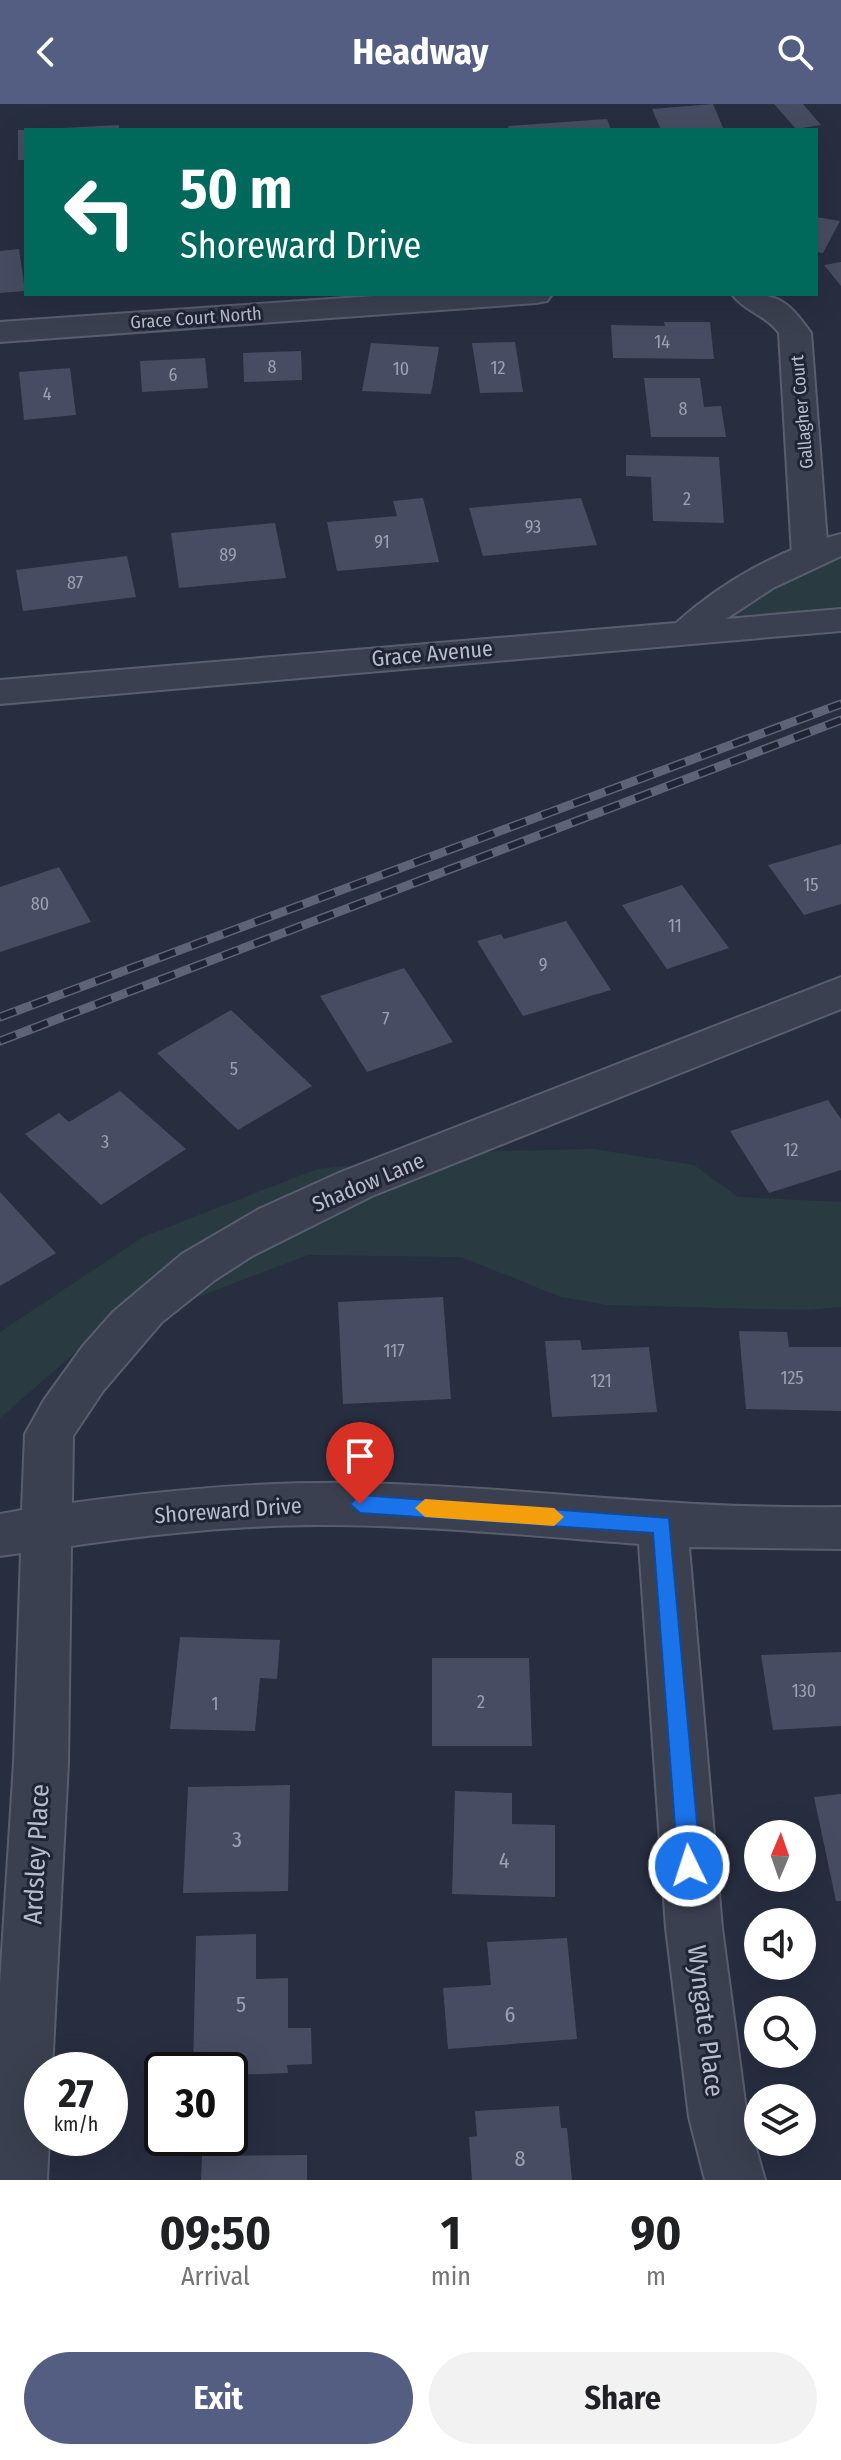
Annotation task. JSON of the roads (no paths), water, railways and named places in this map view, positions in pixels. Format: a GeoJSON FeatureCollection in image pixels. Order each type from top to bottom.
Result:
{"type":"FeatureCollection","features":[{"type":"Feature","properties":{"kind":"street","name":"Grace Court North"},"geometry":{"type":"LineString","coordinates":[[0,332],[508,296]]}},
{"type":"Feature","properties":{"kind":"street","name":"Gallagher Court"},"geometry":{"type":"LineString","coordinates":[[752,296],[780,312],[795,333],[826,550]]}},
{"type":"Feature","properties":{"kind":"street"},"geometry":{"type":"LineString","coordinates":[[689,630],[729,599],[826,550]]}},
{"type":"Feature","properties":{"kind":"street","name":"Grace Avenue"},"geometry":{"type":"LineString","coordinates":[[0,692],[689,630],[841,620]]}},
{"type":"Feature","properties":{"kind":"street","name":"Shadow Lane"},"geometry":{"type":"LineString","coordinates":[[22,1531],[49,1434],[76,1388],[110,1344],[164,1294],[243,1239],[370,1179],[841,992]]}},
{"type":"Feature","properties":{"kind":"street","name":"Shoreward Drive"},"geometry":{"type":"LineString","coordinates":[[22,1531],[164,1513],[360,1504],[767,1530],[841,1528]]}},
{"type":"Feature","properties":{"kind":"street","name":"Wyngate Place"},"geometry":{"type":"LineString","coordinates":[[662,1524],[694,1928],[718,2117],[735,2180]]}},
{"type":"Feature","properties":{"kind":"street","name":"Ardsley Place"},"geometry":{"type":"LineString","coordinates":[[17,2180],[41,1763],[22,1531]]}},
{"type":"Feature","properties":{"kind":"railway"},"geometry":{"type":"LineString","coordinates":[[0,1017],[841,704]]}},
{"type":"Feature","properties":{"kind":"railway"},"geometry":{"type":"LineString","coordinates":[[0,1041],[841,720]]}}]}
